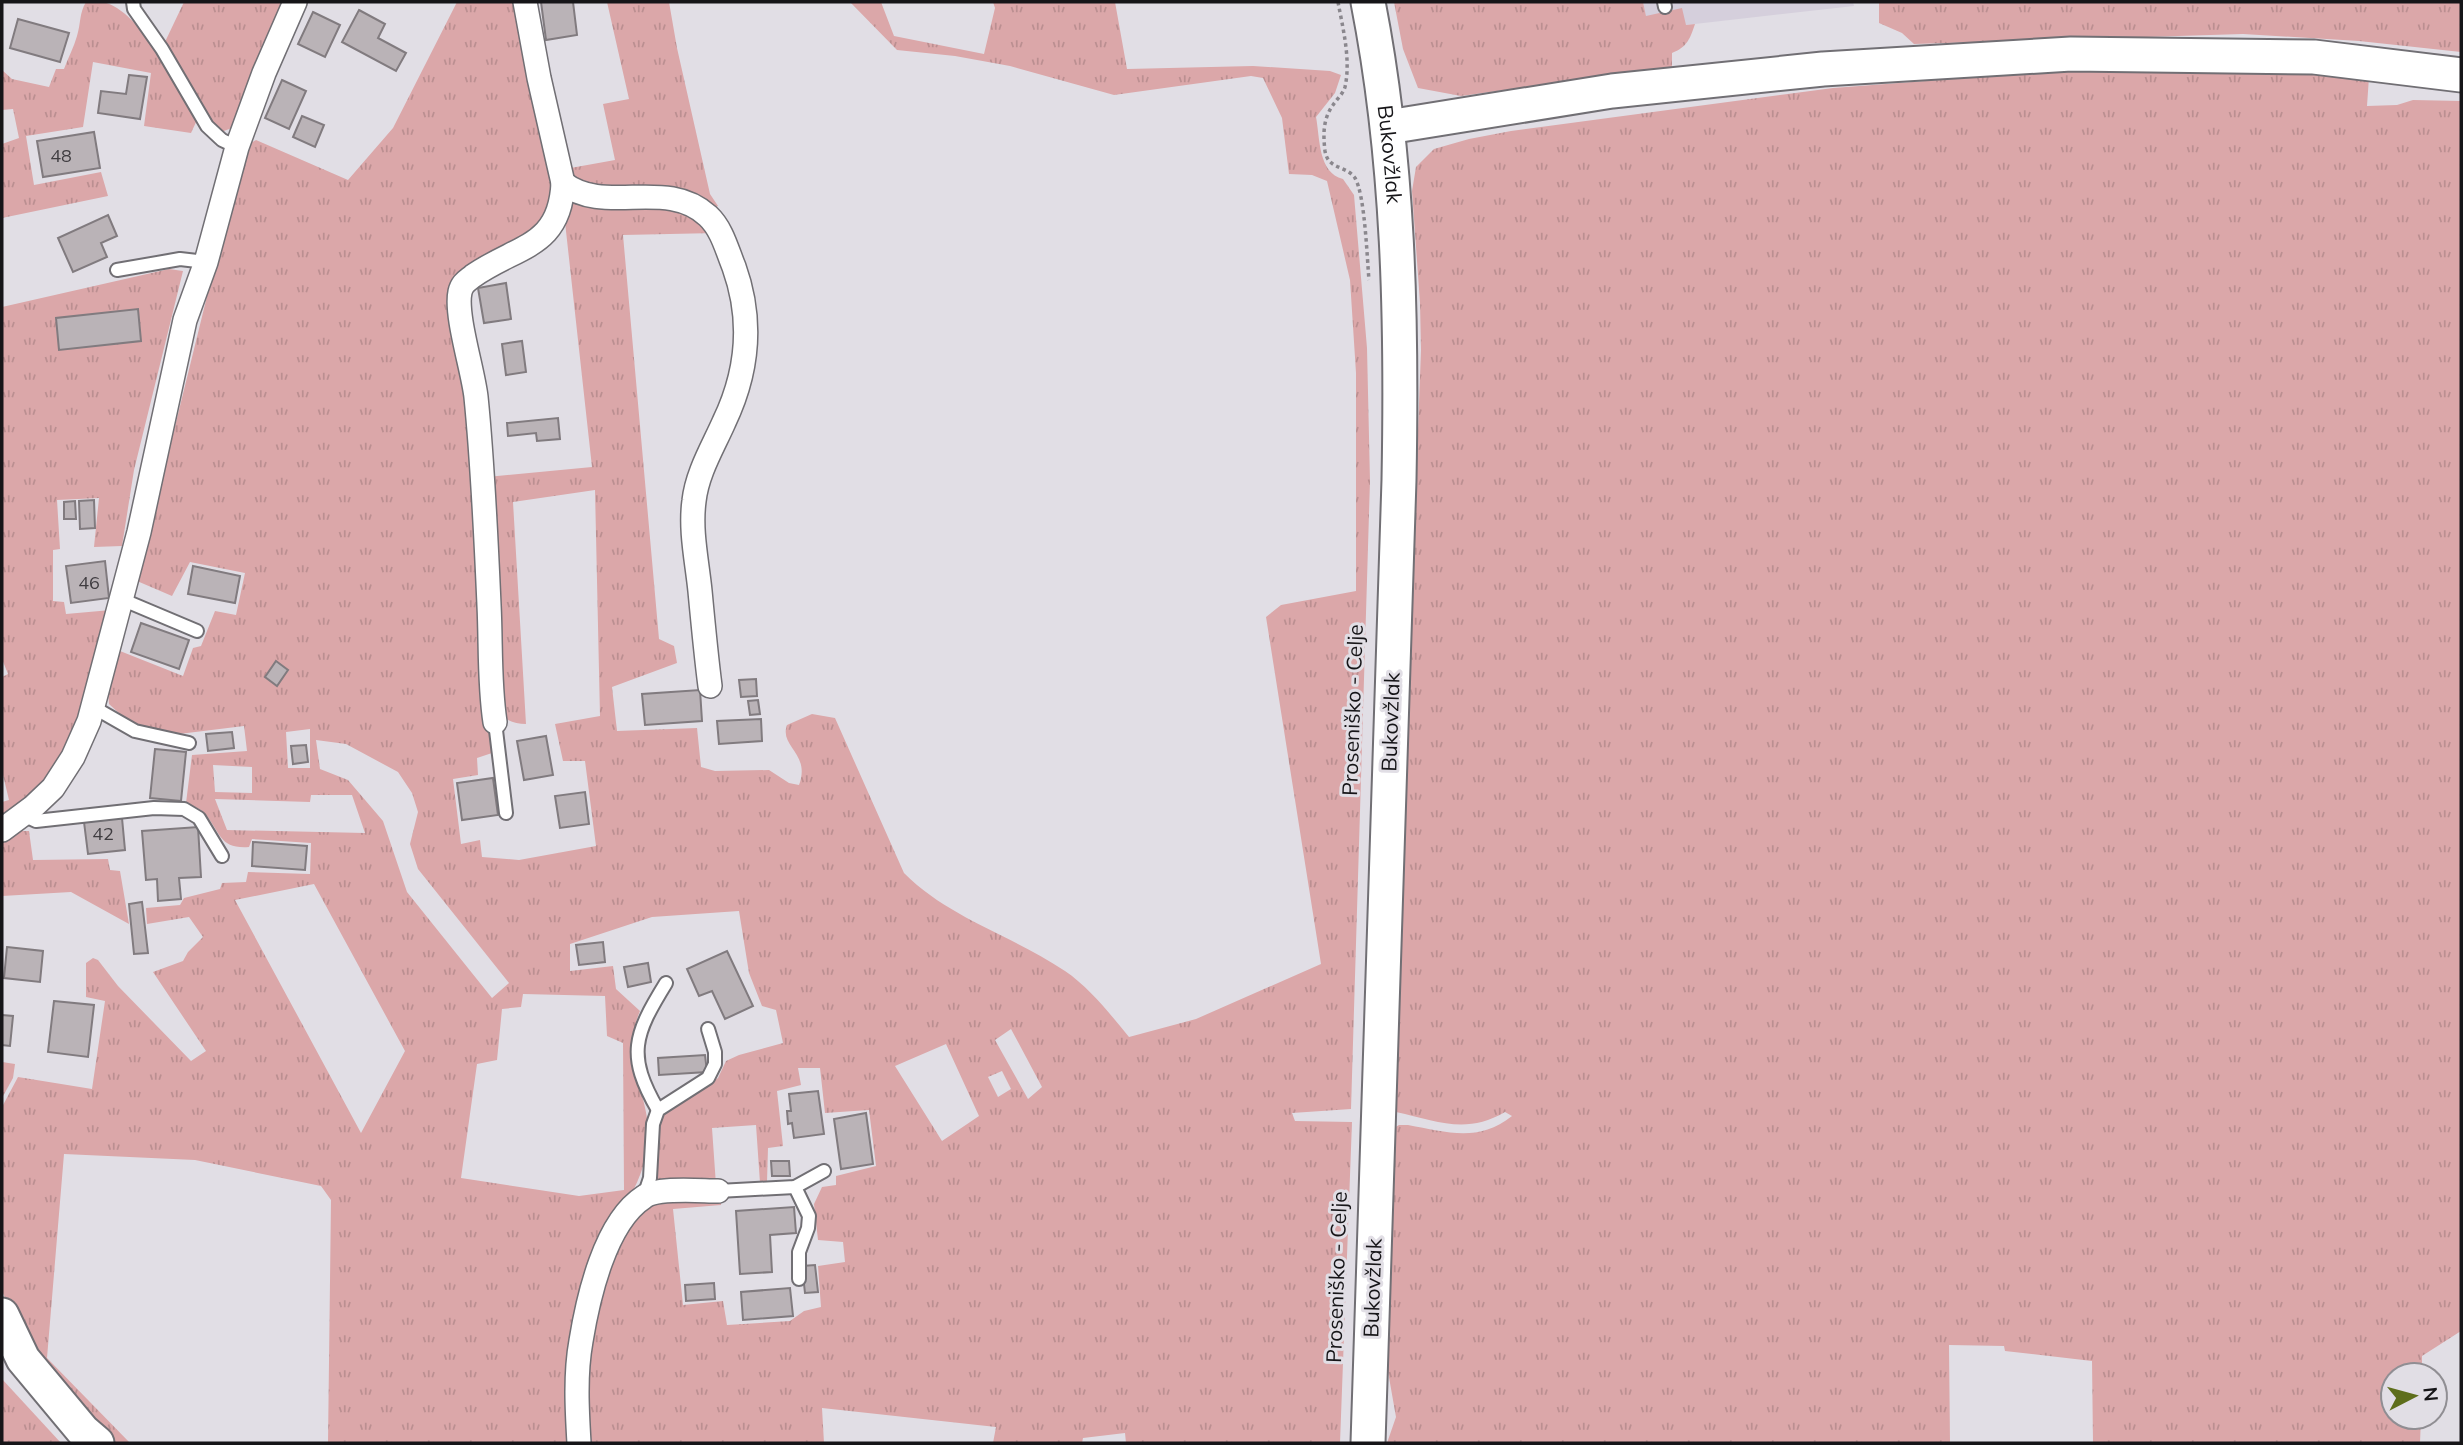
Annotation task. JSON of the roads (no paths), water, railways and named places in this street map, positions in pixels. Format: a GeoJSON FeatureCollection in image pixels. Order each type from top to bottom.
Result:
{"type":"FeatureCollection","features":[{"type":"Feature","properties":{"kind":"main road","name":"Bukovžlak"},"geometry":{"type":"LineString","coordinates":[[1368,2],[1388,127],[1400,284],[1400,453],[1368,1443]]}},
{"type":"Feature","properties":{"kind":"main road"},"geometry":{"type":"LineString","coordinates":[[1388,127],[1612,92],[1823,68],[2071,54],[2314,57],[2461,75]]}},
{"type":"Feature","properties":{"kind":"main road"},"geometry":{"type":"LineString","coordinates":[[2,1315],[23,1359],[83,1431],[97,1443]]}},
{"type":"Feature","properties":{"kind":"street"},"geometry":{"type":"LineString","coordinates":[[2,830],[53,788],[73,758],[89,721],[139,532],[186,320],[237,147],[264,73],[295,2]]}},
{"type":"Feature","properties":{"kind":"street"},"geometry":{"type":"LineString","coordinates":[[495,722],[480,449],[475,393],[460,309],[460,294],[463,284],[473,276],[537,241],[548,231],[558,215],[562,183],[525,2]]}},
{"type":"Feature","properties":{"kind":"street"},"geometry":{"type":"LineString","coordinates":[[562,183],[588,197],[669,197],[699,208],[709,216],[719,231],[736,273],[744,309],[744,366],[736,395],[703,467],[694,500],[694,542],[710,686]]}},
{"type":"Feature","properties":{"kind":"street"},"geometry":{"type":"LineString","coordinates":[[579,1443],[578,1379],[581,1342],[597,1270],[617,1227],[644,1196],[654,1193],[718,1191]]}},
{"type":"Feature","properties":{"kind":"lane"},"geometry":{"type":"LineString","coordinates":[[133,2],[134,9],[162,49],[206,126],[222,140],[237,147]]}},
{"type":"Feature","properties":{"kind":"lane"},"geometry":{"type":"LineString","coordinates":[[117,270],[180,259],[205,262]]}},
{"type":"Feature","properties":{"kind":"lane"},"geometry":{"type":"LineString","coordinates":[[121,599],[197,631]]}},
{"type":"Feature","properties":{"kind":"lane"},"geometry":{"type":"LineString","coordinates":[[93,706],[135,731],[189,743]]}},
{"type":"Feature","properties":{"kind":"lane"},"geometry":{"type":"LineString","coordinates":[[495,722],[506,813]]}},
{"type":"Feature","properties":{"kind":"lane"},"geometry":{"type":"LineString","coordinates":[[23,815],[36,821],[154,808],[184,809],[199,818],[222,856]]}},
{"type":"Feature","properties":{"kind":"lane"},"geometry":{"type":"LineString","coordinates":[[658,1110],[640,1072],[638,1038],[644,1019],[666,983]]}},
{"type":"Feature","properties":{"kind":"lane"},"geometry":{"type":"LineString","coordinates":[[644,1196],[650,1178],[653,1124],[658,1110],[708,1078],[715,1064],[715,1052],[708,1029]]}},
{"type":"Feature","properties":{"kind":"lane"},"geometry":{"type":"LineString","coordinates":[[718,1191],[795,1187],[824,1171]]}},
{"type":"Feature","properties":{"kind":"lane"},"geometry":{"type":"LineString","coordinates":[[795,1187],[809,1216],[808,1228],[799,1252],[799,1279]]}}]}
